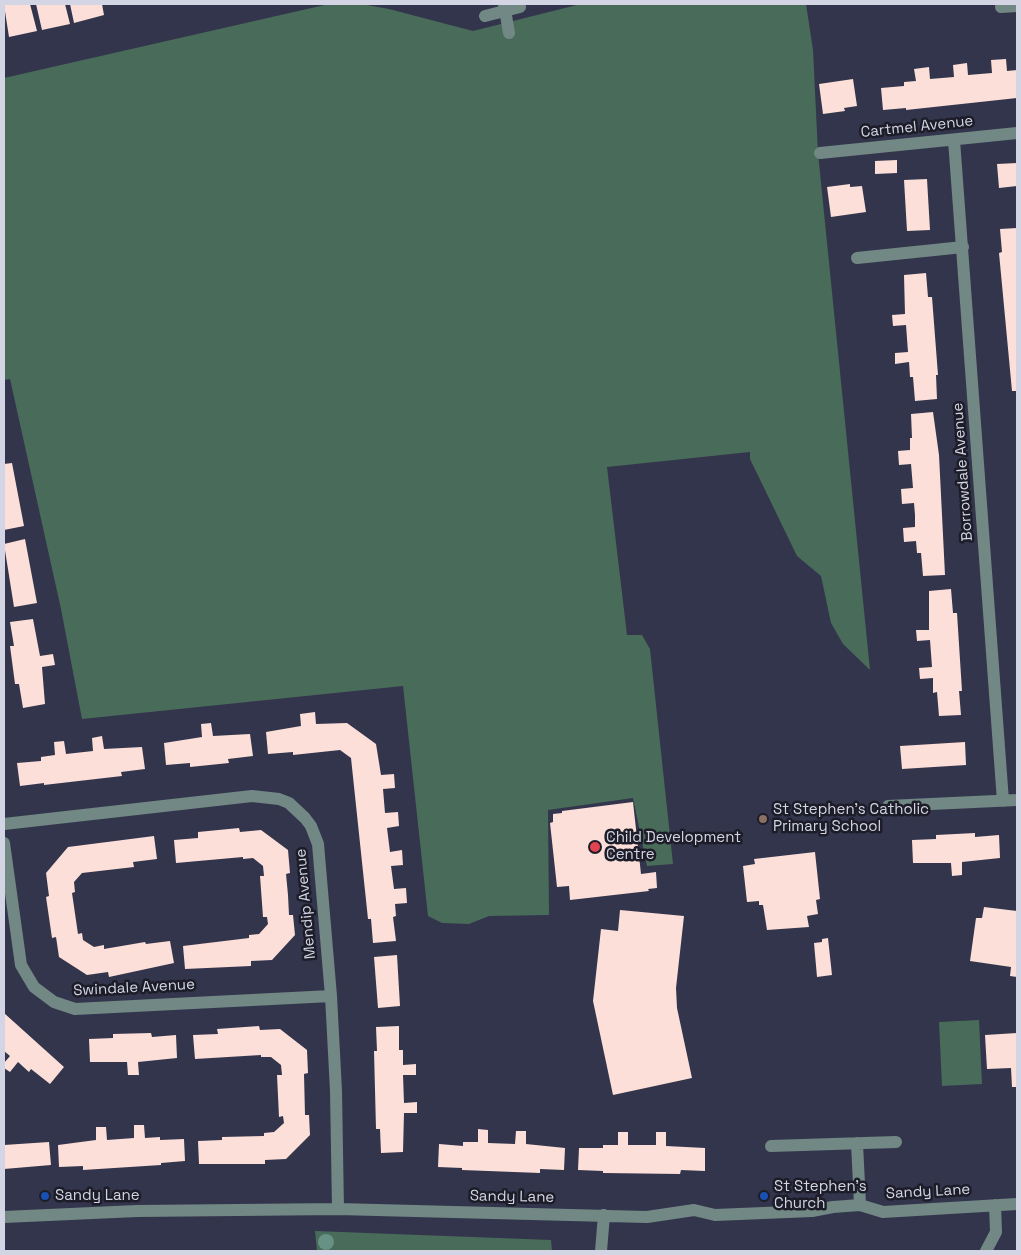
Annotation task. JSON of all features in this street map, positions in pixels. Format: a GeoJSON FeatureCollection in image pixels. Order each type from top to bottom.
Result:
{"type":"FeatureCollection","features":[{"type":"Feature","properties":{"kind":"street"},"geometry":{"type":"LineString","coordinates":[[1001,7],[1017,6]]}},
{"type":"Feature","properties":{"kind":"street"},"geometry":{"type":"LineString","coordinates":[[505,7],[509,33]]}},
{"type":"Feature","properties":{"kind":"street"},"geometry":{"type":"LineString","coordinates":[[485,16],[505,7],[520,7]]}},
{"type":"Feature","properties":{"kind":"street","name":"Cartmel Avenue"},"geometry":{"type":"LineString","coordinates":[[820,153],[1017,133]]}},
{"type":"Feature","properties":{"kind":"street","name":"Borrowdale Avenue"},"geometry":{"type":"LineString","coordinates":[[954,140],[1003,801]]}},
{"type":"Feature","properties":{"kind":"street"},"geometry":{"type":"LineString","coordinates":[[857,258],[963,248]]}},
{"type":"Feature","properties":{"kind":"street","name":"Mendip Avenue"},"geometry":{"type":"LineString","coordinates":[[4,824],[252,796],[272,798],[289,804],[311,826],[318,844],[331,996],[336,1091],[338,1209]]}},
{"type":"Feature","properties":{"kind":"street"},"geometry":{"type":"LineString","coordinates":[[888,806],[1017,800]]}},
{"type":"Feature","properties":{"kind":"street","name":"Swindale Avenue"},"geometry":{"type":"LineString","coordinates":[[4,843],[21,965],[34,986],[54,1002],[75,1009],[277,997],[331,996]]}},
{"type":"Feature","properties":{"kind":"street"},"geometry":{"type":"LineString","coordinates":[[771,1146],[896,1142]]}},
{"type":"Feature","properties":{"kind":"street"},"geometry":{"type":"LineString","coordinates":[[857,1143],[860,1205]]}},
{"type":"Feature","properties":{"kind":"street","name":"Sandy Lane"},"geometry":{"type":"LineString","coordinates":[[4,1217],[137,1211],[338,1209],[653,1217],[677,1211],[694,1210],[716,1214],[802,1212],[860,1205],[883,1212],[1017,1204]]}},
{"type":"Feature","properties":{"kind":"street"},"geometry":{"type":"LineString","coordinates":[[986,1251],[996,1232],[996,1205]]}},
{"type":"Feature","properties":{"kind":"street"},"geometry":{"type":"LineString","coordinates":[[601,1251],[604,1215]]}},
{"type":"Feature","properties":{"kind":"green space"},"geometry":{"type":"Polygon","coordinates":[[[329,4],[361,4],[389,9],[473,31],[581,4],[806,4],[813,50],[818,153],[870,670],[843,644],[831,623],[821,576],[797,556],[750,459],[750,452],[607,467],[627,635],[642,635],[650,649],[673,864],[647,866],[633,798],[548,810],[549,915],[489,916],[469,924],[442,923],[428,916],[403,686],[82,719],[61,609],[10,379],[4,380],[4,78],[329,4]]]}},
{"type":"Feature","properties":{"kind":"green space"},"geometry":{"type":"Polygon","coordinates":[[[979,1020],[982,1084],[942,1086],[939,1022],[979,1020]]]}},
{"type":"Feature","properties":{"kind":"green space"},"geometry":{"type":"Polygon","coordinates":[[[315,1231],[551,1240],[552,1251],[317,1251],[315,1231]]]}},
{"type":"Feature","properties":{"kind":"building"},"geometry":{"type":"Polygon","coordinates":[[[30,4],[37,31],[9,37],[4,5],[30,4]]]}},
{"type":"Feature","properties":{"kind":"building"},"geometry":{"type":"Polygon","coordinates":[[[36,4],[65,4],[70,24],[42,30],[36,4]]]}},
{"type":"Feature","properties":{"kind":"building"},"geometry":{"type":"Polygon","coordinates":[[[70,4],[102,4],[104,15],[74,23],[70,4]]]}},
{"type":"Feature","properties":{"kind":"building"},"geometry":{"type":"Polygon","coordinates":[[[1006,59],[1007,71],[1017,70],[1017,98],[906,110],[906,108],[883,110],[881,88],[904,86],[904,82],[916,81],[914,69],[929,67],[930,79],[954,77],[953,65],[967,63],[968,75],[992,73],[991,60],[1006,59]]]}},
{"type":"Feature","properties":{"kind":"building"},"geometry":{"type":"Polygon","coordinates":[[[853,79],[857,106],[844,108],[845,111],[823,114],[819,84],[853,79]]]}},
{"type":"Feature","properties":{"kind":"building"},"geometry":{"type":"Polygon","coordinates":[[[897,160],[897,173],[875,174],[875,161],[897,160]]]}},
{"type":"Feature","properties":{"kind":"building"},"geometry":{"type":"Polygon","coordinates":[[[1017,163],[1017,186],[999,188],[997,164],[1017,163]]]}},
{"type":"Feature","properties":{"kind":"building"},"geometry":{"type":"Polygon","coordinates":[[[927,179],[930,230],[907,231],[904,180],[927,179]]]}},
{"type":"Feature","properties":{"kind":"building"},"geometry":{"type":"Polygon","coordinates":[[[850,184],[850,187],[862,186],[866,212],[831,217],[827,187],[850,184]]]}},
{"type":"Feature","properties":{"kind":"building"},"geometry":{"type":"Polygon","coordinates":[[[1017,228],[1017,391],[1012,391],[999,253],[1002,252],[1000,229],[1017,228]]]}},
{"type":"Feature","properties":{"kind":"building"},"geometry":{"type":"Polygon","coordinates":[[[926,273],[928,297],[932,297],[938,375],[936,375],[937,399],[915,401],[913,377],[910,377],[909,362],[895,364],[895,353],[908,352],[906,325],[893,326],[892,315],[905,314],[904,275],[926,273]]]}},
{"type":"Feature","properties":{"kind":"building"},"geometry":{"type":"Polygon","coordinates":[[[933,412],[939,455],[945,575],[923,576],[921,553],[917,553],[916,541],[904,542],[903,528],[915,527],[915,515],[914,503],[902,504],[901,489],[913,488],[911,464],[899,465],[898,451],[910,450],[910,438],[912,438],[911,414],[933,412]]]}},
{"type":"Feature","properties":{"kind":"building"},"geometry":{"type":"Polygon","coordinates":[[[12,463],[24,526],[4,530],[4,464],[12,463]]]}},
{"type":"Feature","properties":{"kind":"building"},"geometry":{"type":"Polygon","coordinates":[[[25,539],[37,603],[14,607],[4,544],[25,539]]]}},
{"type":"Feature","properties":{"kind":"building"},"geometry":{"type":"Polygon","coordinates":[[[951,589],[953,613],[957,613],[962,691],[959,691],[961,715],[939,716],[937,692],[933,693],[933,678],[920,679],[919,668],[932,667],[930,640],[917,641],[916,630],[929,630],[929,591],[951,589]]]}},
{"type":"Feature","properties":{"kind":"building"},"geometry":{"type":"Polygon","coordinates":[[[33,619],[40,656],[53,654],[55,665],[42,667],[45,704],[23,708],[19,684],[15,684],[10,646],[14,646],[10,622],[33,619]]]}},
{"type":"Feature","properties":{"kind":"building"},"geometry":{"type":"Polygon","coordinates":[[[315,712],[316,724],[347,723],[376,744],[381,775],[394,774],[395,788],[383,789],[385,813],[398,812],[399,826],[387,828],[390,852],[402,850],[403,865],[391,866],[394,889],[406,888],[407,903],[395,904],[396,916],[393,917],[396,941],[373,943],[371,919],[368,919],[351,758],[340,750],[293,755],[293,752],[268,754],[266,732],[301,726],[300,714],[315,712]]]}},
{"type":"Feature","properties":{"kind":"building"},"geometry":{"type":"Polygon","coordinates":[[[211,723],[213,736],[250,734],[253,756],[228,759],[229,763],[190,767],[190,763],[166,765],[164,743],[202,737],[201,724],[211,723]]]}},
{"type":"Feature","properties":{"kind":"building"},"geometry":{"type":"Polygon","coordinates":[[[102,736],[104,749],[142,747],[145,769],[121,772],[122,776],[20,786],[17,763],[41,761],[41,757],[55,755],[54,742],[64,741],[66,754],[93,751],[92,738],[102,736]]]}},
{"type":"Feature","properties":{"kind":"building"},"geometry":{"type":"Polygon","coordinates":[[[965,742],[966,765],[902,769],[900,746],[965,742]]]}},
{"type":"Feature","properties":{"kind":"building","name":"Child Development Centre"},"geometry":{"type":"Polygon","coordinates":[[[633,802],[641,874],[656,872],[657,888],[648,889],[649,891],[570,900],[569,886],[557,887],[550,823],[553,822],[553,814],[562,813],[562,811],[633,802]]]}},
{"type":"Feature","properties":{"kind":"building"},"geometry":{"type":"Polygon","coordinates":[[[239,828],[240,832],[261,830],[288,850],[290,873],[286,874],[289,915],[293,915],[295,935],[272,960],[251,961],[251,966],[185,969],[183,946],[249,938],[249,935],[259,934],[268,924],[267,917],[263,917],[260,876],[264,876],[263,866],[253,858],[243,859],[243,857],[176,863],[174,840],[198,838],[198,832],[239,828]]]}},
{"type":"Feature","properties":{"kind":"building"},"geometry":{"type":"Polygon","coordinates":[[[975,833],[975,837],[999,835],[1000,858],[962,862],[962,875],[952,876],[951,863],[913,863],[912,840],[936,839],[936,835],[975,833]]]}},
{"type":"Feature","properties":{"kind":"building"},"geometry":{"type":"Polygon","coordinates":[[[154,836],[157,859],[133,862],[134,867],[82,873],[74,882],[75,892],[72,893],[78,934],[82,933],[83,940],[94,947],[104,945],[104,949],[145,942],[146,944],[170,941],[174,963],[109,977],[108,972],[87,975],[59,957],[56,937],[52,938],[46,897],[49,896],[46,873],[68,847],[154,836]]]}},
{"type":"Feature","properties":{"kind":"building"},"geometry":{"type":"Polygon","coordinates":[[[815,852],[820,899],[816,900],[818,914],[807,916],[809,927],[767,930],[763,905],[759,905],[759,901],[747,902],[743,866],[755,864],[754,859],[815,852]]]}},
{"type":"Feature","properties":{"kind":"building"},"geometry":{"type":"Polygon","coordinates":[[[984,907],[1017,911],[1017,977],[1010,976],[1011,967],[970,961],[976,918],[982,918],[984,907]]]}},
{"type":"Feature","properties":{"kind":"building"},"geometry":{"type":"Polygon","coordinates":[[[620,910],[684,916],[676,988],[677,1008],[692,1078],[613,1095],[593,1001],[601,929],[618,931],[620,910]]]}},
{"type":"Feature","properties":{"kind":"building"},"geometry":{"type":"Polygon","coordinates":[[[828,938],[832,975],[817,977],[814,943],[822,942],[822,939],[828,938]]]}},
{"type":"Feature","properties":{"kind":"building"},"geometry":{"type":"Polygon","coordinates":[[[397,955],[400,1006],[378,1008],[374,957],[397,955]]]}},
{"type":"Feature","properties":{"kind":"building"},"geometry":{"type":"Polygon","coordinates":[[[4,1013],[64,1067],[50,1084],[31,1069],[29,1072],[18,1062],[10,1072],[4,1068],[4,1063],[10,1056],[4,1051],[4,1013]]]}},
{"type":"Feature","properties":{"kind":"building"},"geometry":{"type":"Polygon","coordinates":[[[259,1026],[260,1030],[280,1029],[307,1050],[308,1073],[304,1074],[305,1115],[309,1115],[310,1135],[286,1159],[265,1160],[265,1164],[199,1164],[198,1141],[222,1140],[222,1137],[264,1136],[264,1133],[274,1132],[284,1123],[283,1116],[279,1117],[277,1075],[282,1075],[281,1065],[271,1057],[261,1057],[261,1055],[195,1059],[193,1035],[218,1034],[217,1029],[259,1026]]]}},
{"type":"Feature","properties":{"kind":"building"},"geometry":{"type":"Polygon","coordinates":[[[399,1026],[399,1050],[403,1050],[403,1065],[416,1064],[416,1075],[403,1075],[404,1103],[417,1102],[417,1113],[404,1113],[403,1152],[381,1153],[380,1129],[376,1129],[374,1051],[377,1051],[376,1027],[399,1026]]]}},
{"type":"Feature","properties":{"kind":"building"},"geometry":{"type":"Polygon","coordinates":[[[151,1033],[152,1037],[176,1035],[177,1058],[138,1062],[139,1075],[128,1075],[127,1062],[90,1062],[89,1039],[113,1038],[113,1034],[151,1033]]]}},
{"type":"Feature","properties":{"kind":"building"},"geometry":{"type":"Polygon","coordinates":[[[1017,1033],[1017,1087],[1012,1087],[1011,1068],[987,1069],[985,1035],[1017,1033]]]}},
{"type":"Feature","properties":{"kind":"building"},"geometry":{"type":"Polygon","coordinates":[[[134,1125],[144,1125],[145,1138],[160,1137],[160,1140],[184,1139],[185,1161],[161,1163],[161,1165],[83,1170],[83,1166],[59,1167],[58,1145],[96,1140],[96,1127],[106,1127],[107,1140],[134,1138],[134,1125]]]}},
{"type":"Feature","properties":{"kind":"building"},"geometry":{"type":"Polygon","coordinates":[[[478,1129],[488,1130],[488,1143],[515,1144],[516,1131],[526,1131],[526,1144],[565,1148],[564,1170],[540,1169],[540,1173],[462,1170],[462,1168],[438,1167],[439,1144],[463,1146],[463,1142],[478,1142],[478,1129]]]}},
{"type":"Feature","properties":{"kind":"building"},"geometry":{"type":"Polygon","coordinates":[[[618,1132],[628,1132],[628,1145],[656,1145],[656,1132],[666,1132],[666,1146],[705,1148],[705,1171],[681,1170],[680,1174],[603,1173],[603,1171],[578,1170],[579,1148],[603,1148],[603,1145],[618,1145],[618,1132]]]}},
{"type":"Feature","properties":{"kind":"building"},"geometry":{"type":"Polygon","coordinates":[[[49,1142],[51,1165],[4,1169],[4,1145],[49,1142]]]}},
{"type":"Feature","properties":{"kind":"place","name":"St Stephen's Catholic Primary School"},"geometry":{"type":"Point","coordinates":[763,819]}},
{"type":"Feature","properties":{"kind":"place","name":"Child Development Centre"},"geometry":{"type":"Point","coordinates":[595,847]}},
{"type":"Feature","properties":{"kind":"place","name":"Sandy Lane"},"geometry":{"type":"Point","coordinates":[45,1196]}},
{"type":"Feature","properties":{"kind":"place","name":"St Stephen's Church"},"geometry":{"type":"Point","coordinates":[764,1196]}}]}
